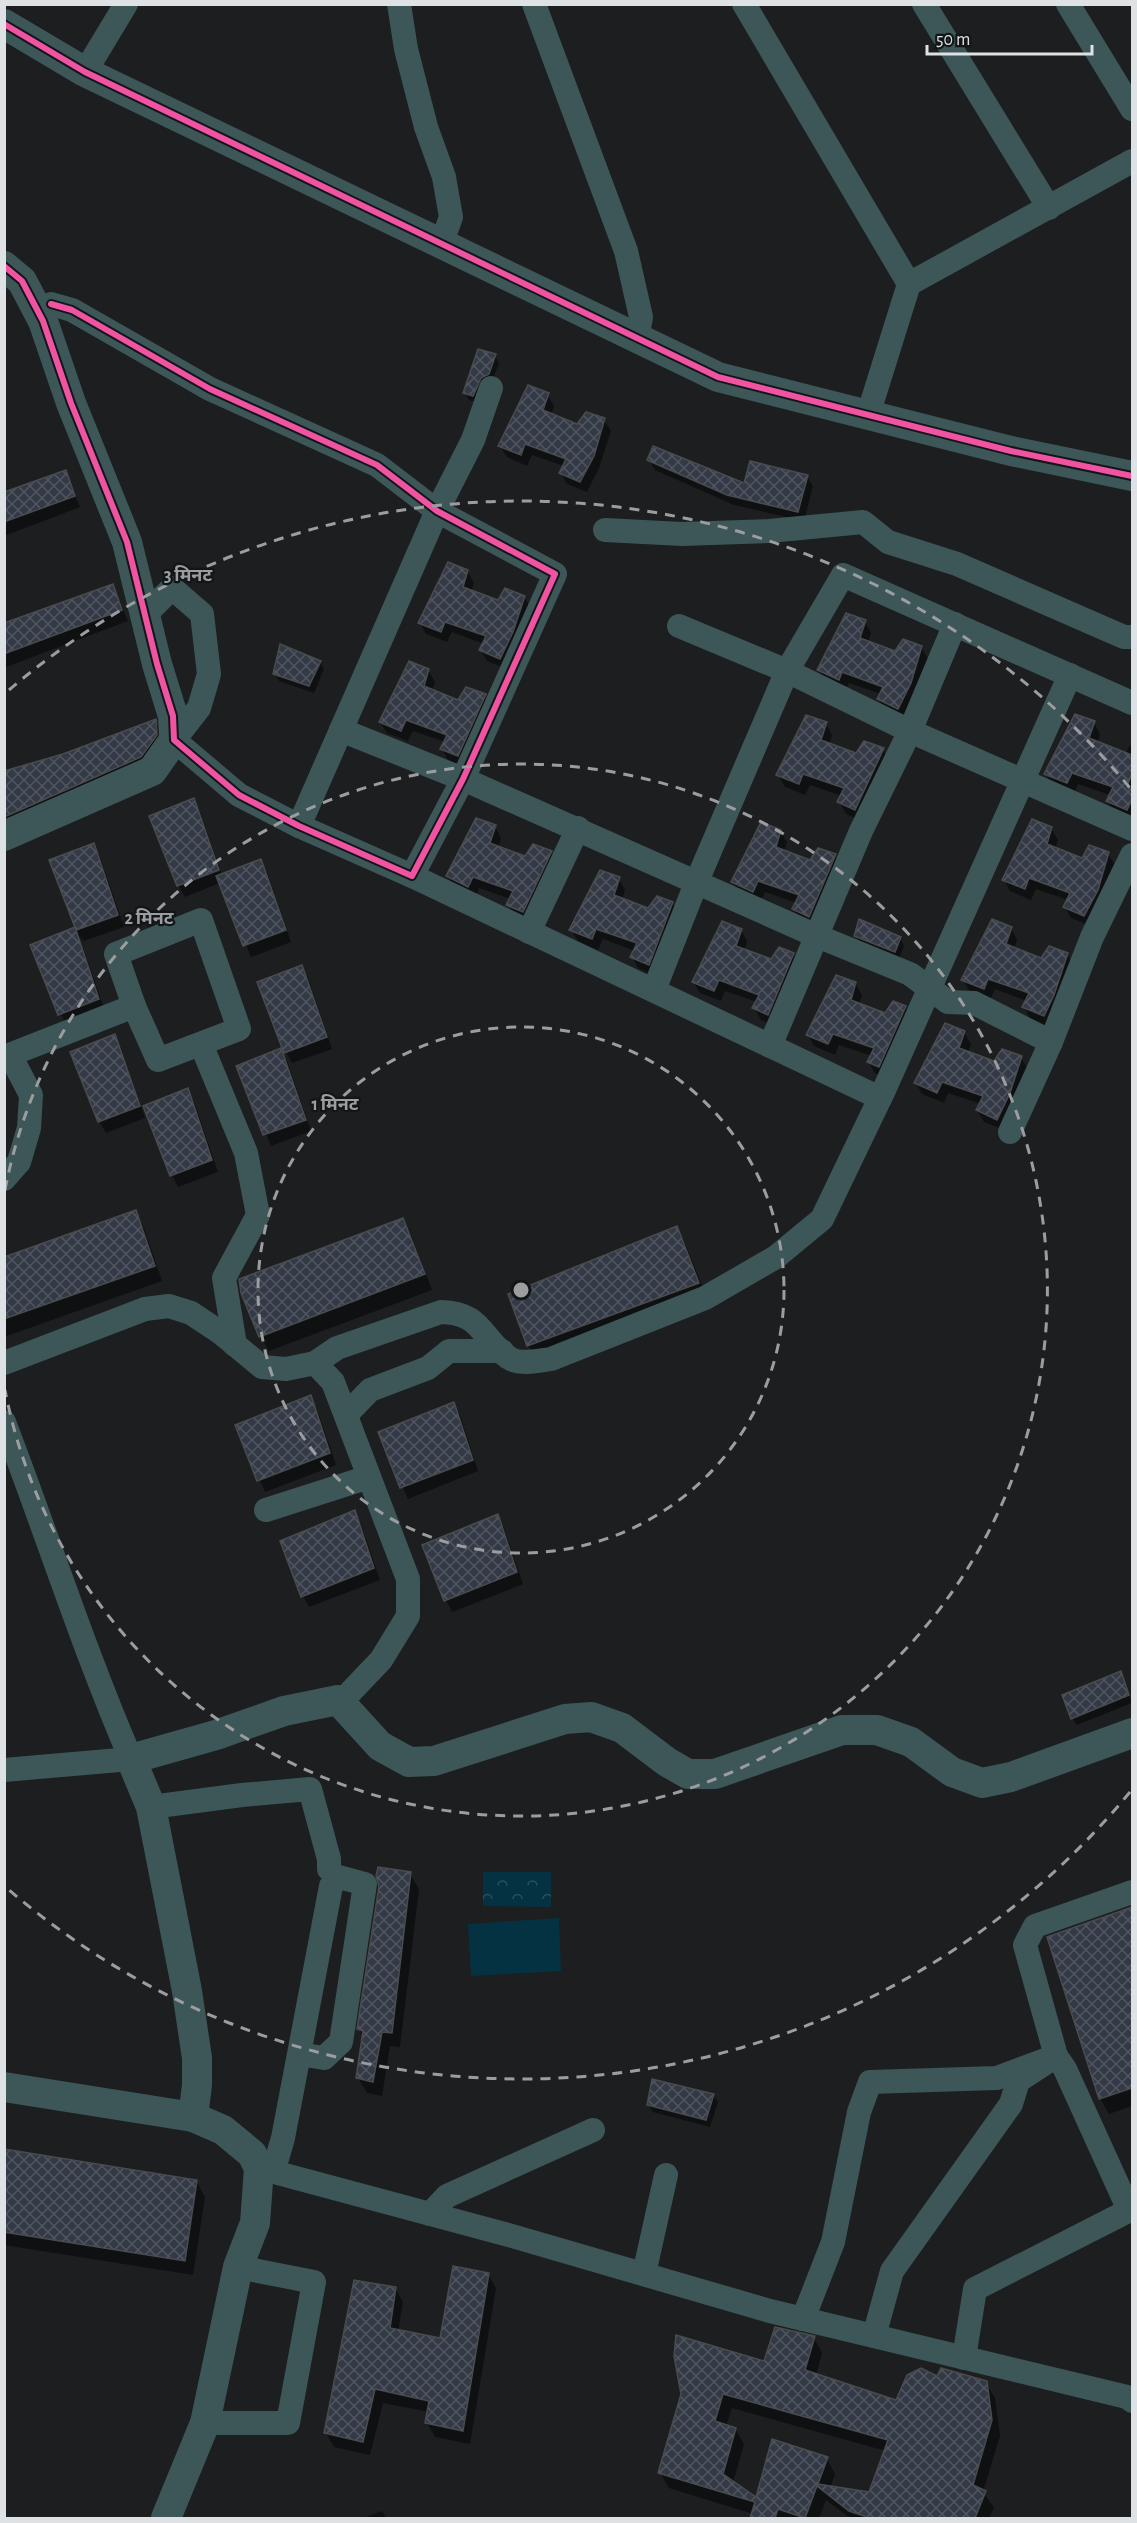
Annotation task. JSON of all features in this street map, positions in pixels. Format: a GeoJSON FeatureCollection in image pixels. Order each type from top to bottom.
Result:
{"type":"FeatureCollection","features":[{"type":"Feature","properties":{"kind":"street"},"geometry":{"type":"LineString","coordinates":[[85,72],[126,4]]}},
{"type":"Feature","properties":{"kind":"street"},"geometry":{"type":"LineString","coordinates":[[399,4],[406,50],[426,127],[444,177],[451,217],[441,244]]}},
{"type":"Feature","properties":{"kind":"street"},"geometry":{"type":"LineString","coordinates":[[534,4],[626,251],[641,317],[637,339]]}},
{"type":"Feature","properties":{"kind":"street"},"geometry":{"type":"LineString","coordinates":[[744,4],[909,284]]}},
{"type":"Feature","properties":{"kind":"street"},"geometry":{"type":"LineString","coordinates":[[924,4],[1049,208]]}},
{"type":"Feature","properties":{"kind":"street"},"geometry":{"type":"LineString","coordinates":[[1068,4],[1132,109]]}},
{"type":"Feature","properties":{"kind":"street"},"geometry":{"type":"LineString","coordinates":[[4,24],[85,72],[718,377],[1011,451],[1132,476]]}},
{"type":"Feature","properties":{"kind":"street"},"geometry":{"type":"LineString","coordinates":[[868,415],[909,284],[1132,161]]}},
{"type":"Feature","properties":{"kind":"street"},"geometry":{"type":"LineString","coordinates":[[4,266],[22,281],[43,321],[71,403],[127,542],[173,716],[174,740],[239,795],[299,826],[412,876],[880,1098]]}},
{"type":"Feature","properties":{"kind":"street"},"geometry":{"type":"LineString","coordinates":[[51,304],[72,310],[210,389],[377,465],[437,511],[555,574],[464,779],[412,876]]}},
{"type":"Feature","properties":{"kind":"street"},"geometry":{"type":"LineString","coordinates":[[299,826],[437,511],[472,441],[490,388]]}},
{"type":"Feature","properties":{"kind":"street"},"geometry":{"type":"LineString","coordinates":[[605,530],[682,534],[769,531],[863,522],[888,542],[957,564],[1124,637],[1132,637]]}},
{"type":"Feature","properties":{"kind":"street"},"geometry":{"type":"LineString","coordinates":[[654,990],[696,881],[787,671],[843,575],[1132,704]]}},
{"type":"Feature","properties":{"kind":"street"},"geometry":{"type":"LineString","coordinates":[[4,836],[152,771],[199,708],[209,674],[201,614],[172,588],[139,585]]}},
{"type":"Feature","properties":{"kind":"street"},"geometry":{"type":"LineString","coordinates":[[145,615],[172,588]]}},
{"type":"Feature","properties":{"kind":"street"},"geometry":{"type":"LineString","coordinates":[[770,1046],[861,831],[910,730],[955,624]]}},
{"type":"Feature","properties":{"kind":"street"},"geometry":{"type":"LineString","coordinates":[[679,626],[787,671],[1021,781],[1132,829]]}},
{"type":"Feature","properties":{"kind":"street"},"geometry":{"type":"LineString","coordinates":[[4,1363],[145,1309],[169,1306],[191,1313],[221,1333],[262,1367],[286,1369],[315,1364],[337,1348],[441,1312],[458,1312],[474,1321],[510,1359],[529,1363],[550,1359],[705,1298],[776,1257],[822,1219],[880,1098],[1070,675]]}},
{"type":"Feature","properties":{"kind":"street"},"geometry":{"type":"LineString","coordinates":[[341,730],[578,828],[817,936],[910,974],[948,1002],[974,1004],[1051,1042]]}},
{"type":"Feature","properties":{"kind":"street"},"geometry":{"type":"LineString","coordinates":[[529,932],[578,828]]}},
{"type":"Feature","properties":{"kind":"street"},"geometry":{"type":"LineString","coordinates":[[1010,1132],[1051,1042],[1092,937],[1132,855]]}},
{"type":"Feature","properties":{"kind":"street"},"geometry":{"type":"LineString","coordinates":[[201,920],[239,1029],[158,1060],[134,1006],[116,954],[201,920]]}},
{"type":"Feature","properties":{"kind":"street"},"geometry":{"type":"LineString","coordinates":[[4,1179],[19,1162],[29,1128],[31,1095],[7,1056],[134,1006]]}},
{"type":"Feature","properties":{"kind":"street"},"geometry":{"type":"LineString","coordinates":[[201,1044],[246,1153],[258,1215],[224,1278],[235,1345]]}},
{"type":"Feature","properties":{"kind":"street"},"geometry":{"type":"LineString","coordinates":[[346,1415],[370,1390],[428,1368],[449,1351],[502,1351]]}},
{"type":"Feature","properties":{"kind":"street"},"geometry":{"type":"LineString","coordinates":[[315,1364],[333,1382],[408,1579],[408,1616],[381,1660],[340,1703]]}},
{"type":"Feature","properties":{"kind":"street"},"geometry":{"type":"LineString","coordinates":[[4,1422],[100,1686],[151,1807],[187,1991],[197,2058],[197,2085],[193,2116]]}},
{"type":"Feature","properties":{"kind":"street"},"geometry":{"type":"LineString","coordinates":[[266,1510],[369,1477]]}},
{"type":"Feature","properties":{"kind":"street"},"geometry":{"type":"LineString","coordinates":[[4,1770],[131,1759],[216,1735],[284,1711],[338,1700],[381,1746],[409,1762],[434,1761],[566,1719],[591,1717],[622,1728],[667,1762],[688,1774],[715,1774],[842,1730],[877,1730],[911,1742],[952,1772],[982,1783],[1011,1777],[1132,1732]]}},
{"type":"Feature","properties":{"kind":"street"},"geometry":{"type":"LineString","coordinates":[[151,1807],[310,1789],[330,1859],[329,1869]]}},
{"type":"Feature","properties":{"kind":"street"},"geometry":{"type":"LineString","coordinates":[[166,2518],[205,2423],[238,2267],[255,2223],[266,2170],[283,2138],[299,2054],[331,1886],[339,1877],[365,1884],[341,2042],[324,2058],[299,2054]]}},
{"type":"Feature","properties":{"kind":"street"},"geometry":{"type":"LineString","coordinates":[[964,2358],[975,2289],[1131,2209],[1065,2069],[1056,2056],[1025,1945],[1035,1926],[1132,1892]]}},
{"type":"Feature","properties":{"kind":"street"},"geometry":{"type":"LineString","coordinates":[[803,2319],[833,2242],[859,2112],[870,2082],[997,2079],[1056,2056]]}},
{"type":"Feature","properties":{"kind":"street"},"geometry":{"type":"LineString","coordinates":[[874,2336],[892,2271],[1011,2104],[1018,2081],[1056,2056]]}},
{"type":"Feature","properties":{"kind":"street"},"geometry":{"type":"LineString","coordinates":[[4,2087],[193,2116],[224,2130],[252,2154],[266,2170],[803,2319],[1127,2397],[1132,2401]]}},
{"type":"Feature","properties":{"kind":"street"},"geometry":{"type":"LineString","coordinates":[[430,2214],[447,2196],[593,2130]]}},
{"type":"Feature","properties":{"kind":"street"},"geometry":{"type":"LineString","coordinates":[[644,2274],[666,2175]]}},
{"type":"Feature","properties":{"kind":"street"},"geometry":{"type":"LineString","coordinates":[[205,2423],[288,2422],[314,2282],[238,2267]]}},
{"type":"Feature","properties":{"kind":"green space"},"geometry":{"type":"Polygon","coordinates":[[[483,1872],[551,1872],[551,1907],[483,1906],[483,1872]]]}},
{"type":"Feature","properties":{"kind":"green space"},"geometry":{"type":"Polygon","coordinates":[[[559,1918],[561,1971],[471,1976],[468,1924],[559,1918]]]}},
{"type":"Feature","properties":{"kind":"building"},"geometry":{"type":"Polygon","coordinates":[[[478,349],[496,354],[489,374],[481,378],[473,396],[463,393],[478,349]]]}},
{"type":"Feature","properties":{"kind":"building"},"geometry":{"type":"Polygon","coordinates":[[[528,385],[549,393],[543,410],[577,424],[586,412],[605,418],[594,456],[580,482],[559,473],[566,459],[525,444],[521,455],[498,446],[528,385]]]}},
{"type":"Feature","properties":{"kind":"building"},"geometry":{"type":"Polygon","coordinates":[[[653,446],[744,483],[750,461],[808,475],[798,512],[727,495],[647,460],[653,446]]]}},
{"type":"Feature","properties":{"kind":"building"},"geometry":{"type":"Polygon","coordinates":[[[66,470],[75,496],[4,522],[4,492],[66,470]]]}},
{"type":"Feature","properties":{"kind":"building"},"geometry":{"type":"Polygon","coordinates":[[[448,562],[468,570],[463,587],[498,600],[505,588],[525,596],[513,632],[500,659],[479,650],[486,636],[445,622],[441,632],[418,623],[448,562]]]}},
{"type":"Feature","properties":{"kind":"building"},"geometry":{"type":"Polygon","coordinates":[[[113,584],[122,610],[4,654],[4,623],[113,584]]]}},
{"type":"Feature","properties":{"kind":"building"},"geometry":{"type":"Polygon","coordinates":[[[846,613],[866,620],[860,638],[895,651],[903,639],[922,646],[911,683],[898,709],[877,699],[883,687],[842,672],[839,680],[817,670],[846,613]]]}},
{"type":"Feature","properties":{"kind":"building"},"geometry":{"type":"Polygon","coordinates":[[[280,644],[321,661],[309,686],[273,674],[280,644]]]}},
{"type":"Feature","properties":{"kind":"building"},"geometry":{"type":"Polygon","coordinates":[[[409,661],[429,669],[424,686],[458,700],[466,687],[486,694],[458,756],[440,749],[447,735],[406,720],[401,731],[379,722],[409,661]]]}},
{"type":"Feature","properties":{"kind":"building"},"geometry":{"type":"Polygon","coordinates":[[[1075,714],[1095,721],[1089,738],[1132,755],[1132,773],[1127,787],[1132,789],[1132,799],[1127,810],[1106,801],[1113,787],[1072,773],[1067,783],[1044,774],[1075,714]]]}},
{"type":"Feature","properties":{"kind":"building"},"geometry":{"type":"Polygon","coordinates":[[[806,715],[827,722],[821,740],[856,753],[864,741],[884,748],[855,810],[837,802],[844,788],[803,774],[799,784],[776,775],[806,715]]]}},
{"type":"Feature","properties":{"kind":"building"},"geometry":{"type":"Polygon","coordinates":[[[156,719],[157,735],[141,757],[4,817],[4,771],[63,754],[156,719]]]}},
{"type":"Feature","properties":{"kind":"building"},"geometry":{"type":"Polygon","coordinates":[[[194,798],[219,870],[177,886],[149,816],[194,798]]]}},
{"type":"Feature","properties":{"kind":"building"},"geometry":{"type":"Polygon","coordinates":[[[476,818],[496,825],[490,843],[525,856],[533,844],[552,851],[523,912],[506,905],[513,891],[473,877],[468,887],[446,876],[476,818]]]}},
{"type":"Feature","properties":{"kind":"building"},"geometry":{"type":"Polygon","coordinates":[[[1032,819],[1052,827],[1047,844],[1082,858],[1089,845],[1109,852],[1098,890],[1084,916],[1063,907],[1070,893],[1029,878],[1025,889],[1002,880],[1032,819]]]}},
{"type":"Feature","properties":{"kind":"building"},"geometry":{"type":"Polygon","coordinates":[[[761,822],[781,830],[776,847],[810,860],[818,848],[836,854],[809,917],[792,909],[799,895],[758,881],[753,892],[731,882],[761,822]]]}},
{"type":"Feature","properties":{"kind":"building"},"geometry":{"type":"Polygon","coordinates":[[[94,843],[118,915],[76,930],[49,860],[94,843]]]}},
{"type":"Feature","properties":{"kind":"building"},"geometry":{"type":"Polygon","coordinates":[[[261,859],[286,930],[243,946],[216,876],[261,859]]]}},
{"type":"Feature","properties":{"kind":"building"},"geometry":{"type":"Polygon","coordinates":[[[600,870],[620,877],[614,895],[648,908],[657,896],[673,902],[649,965],[630,957],[637,943],[596,929],[592,939],[569,930],[600,870]]]}},
{"type":"Feature","properties":{"kind":"building"},"geometry":{"type":"Polygon","coordinates":[[[859,919],[901,937],[895,952],[854,936],[859,919]]]}},
{"type":"Feature","properties":{"kind":"building"},"geometry":{"type":"Polygon","coordinates":[[[992,919],[1012,927],[1006,944],[1041,958],[1049,946],[1068,953],[1054,995],[1044,1016],[1022,1007],[1029,993],[988,979],[984,989],[961,980],[992,919]]]}},
{"type":"Feature","properties":{"kind":"building"},"geometry":{"type":"Polygon","coordinates":[[[722,921],[742,929],[736,946],[771,959],[779,947],[794,953],[768,1015],[752,1008],[759,995],[719,980],[714,991],[692,982],[722,921]]]}},
{"type":"Feature","properties":{"kind":"building"},"geometry":{"type":"Polygon","coordinates":[[[75,927],[99,999],[58,1015],[30,945],[75,927]]]}},
{"type":"Feature","properties":{"kind":"building"},"geometry":{"type":"Polygon","coordinates":[[[302,965],[327,1037],[284,1053],[257,982],[302,965]]]}},
{"type":"Feature","properties":{"kind":"building"},"geometry":{"type":"Polygon","coordinates":[[[836,975],[856,982],[851,1000],[885,1013],[893,1001],[906,1006],[879,1067],[867,1062],[874,1048],[833,1034],[828,1044],[806,1035],[836,975]]]}},
{"type":"Feature","properties":{"kind":"building"},"geometry":{"type":"Polygon","coordinates":[[[945,1023],[965,1031],[959,1048],[994,1061],[1002,1049],[1022,1056],[1010,1093],[997,1120],[976,1110],[983,1096],[942,1082],[937,1093],[914,1083],[945,1023]]]}},
{"type":"Feature","properties":{"kind":"building"},"geometry":{"type":"Polygon","coordinates":[[[115,1034],[140,1106],[98,1122],[70,1052],[115,1034]]]}},
{"type":"Feature","properties":{"kind":"building"},"geometry":{"type":"Polygon","coordinates":[[[281,1048],[306,1120],[263,1135],[236,1066],[281,1048]]]}},
{"type":"Feature","properties":{"kind":"building"},"geometry":{"type":"Polygon","coordinates":[[[188,1088],[212,1160],[170,1176],[143,1106],[188,1088]]]}},
{"type":"Feature","properties":{"kind":"building"},"geometry":{"type":"Polygon","coordinates":[[[136,1210],[155,1266],[4,1319],[4,1257],[136,1210]]]}},
{"type":"Feature","properties":{"kind":"building"},"geometry":{"type":"Polygon","coordinates":[[[403,1218],[425,1274],[259,1337],[241,1293],[239,1279],[403,1218]]]}},
{"type":"Feature","properties":{"kind":"building"},"geometry":{"type":"Polygon","coordinates":[[[677,1226],[699,1283],[527,1346],[508,1294],[677,1226]]]}},
{"type":"Feature","properties":{"kind":"building"},"geometry":{"type":"Polygon","coordinates":[[[311,1395],[330,1453],[257,1481],[235,1425],[311,1395]]]}},
{"type":"Feature","properties":{"kind":"building"},"geometry":{"type":"Polygon","coordinates":[[[454,1402],[473,1460],[400,1488],[378,1432],[454,1402]]]}},
{"type":"Feature","properties":{"kind":"building"},"geometry":{"type":"Polygon","coordinates":[[[355,1510],[374,1568],[301,1597],[280,1541],[355,1510]]]}},
{"type":"Feature","properties":{"kind":"building"},"geometry":{"type":"Polygon","coordinates":[[[498,1514],[517,1572],[444,1601],[422,1545],[498,1514]]]}},
{"type":"Feature","properties":{"kind":"building"},"geometry":{"type":"Polygon","coordinates":[[[1121,1671],[1129,1695],[1071,1719],[1062,1695],[1121,1671]]]}},
{"type":"Feature","properties":{"kind":"building"},"geometry":{"type":"Polygon","coordinates":[[[378,1867],[411,1872],[392,2033],[382,2032],[373,2082],[356,2078],[363,2031],[357,2029],[379,1886],[376,1876],[378,1867]]]}},
{"type":"Feature","properties":{"kind":"building"},"geometry":{"type":"Polygon","coordinates":[[[1132,1907],[1132,2088],[1099,2099],[1047,1937],[1132,1907]]]}},
{"type":"Feature","properties":{"kind":"building"},"geometry":{"type":"Polygon","coordinates":[[[652,2079],[714,2094],[706,2120],[647,2105],[652,2079]]]}},
{"type":"Feature","properties":{"kind":"building"},"geometry":{"type":"Polygon","coordinates":[[[4,2149],[197,2180],[185,2261],[4,2232],[4,2149]]]}},
{"type":"Feature","properties":{"kind":"building"},"geometry":{"type":"Polygon","coordinates":[[[453,2266],[489,2273],[463,2431],[425,2423],[429,2401],[375,2389],[363,2442],[324,2433],[354,2280],[396,2287],[390,2328],[440,2338],[453,2266]]]}},
{"type":"Feature","properties":{"kind":"building"},"geometry":{"type":"Polygon","coordinates":[[[775,2327],[815,2336],[805,2370],[896,2400],[907,2375],[921,2368],[937,2376],[941,2368],[987,2381],[992,2420],[973,2485],[986,2491],[975,2518],[870,2518],[849,2511],[817,2486],[805,2518],[778,2509],[775,2518],[750,2518],[755,2502],[658,2473],[681,2394],[674,2356],[676,2335],[764,2361],[775,2327]],[[723,2394],[715,2421],[736,2428],[723,2474],[756,2497],[772,2439],[828,2457],[818,2484],[869,2492],[888,2440],[723,2394]]]}},
{"type":"Feature","properties":{"kind":"cycle path"},"geometry":{"type":"LineString","coordinates":[[4,24],[85,72],[718,377],[1011,451],[1132,476]]}},
{"type":"Feature","properties":{"kind":"cycle path"},"geometry":{"type":"LineString","coordinates":[[4,266],[22,281],[43,321],[71,403],[127,542],[157,664],[173,716],[174,740],[239,795],[299,826],[412,876],[463,779],[555,574],[437,511],[377,465],[210,389],[72,310],[51,304]]}}]}
